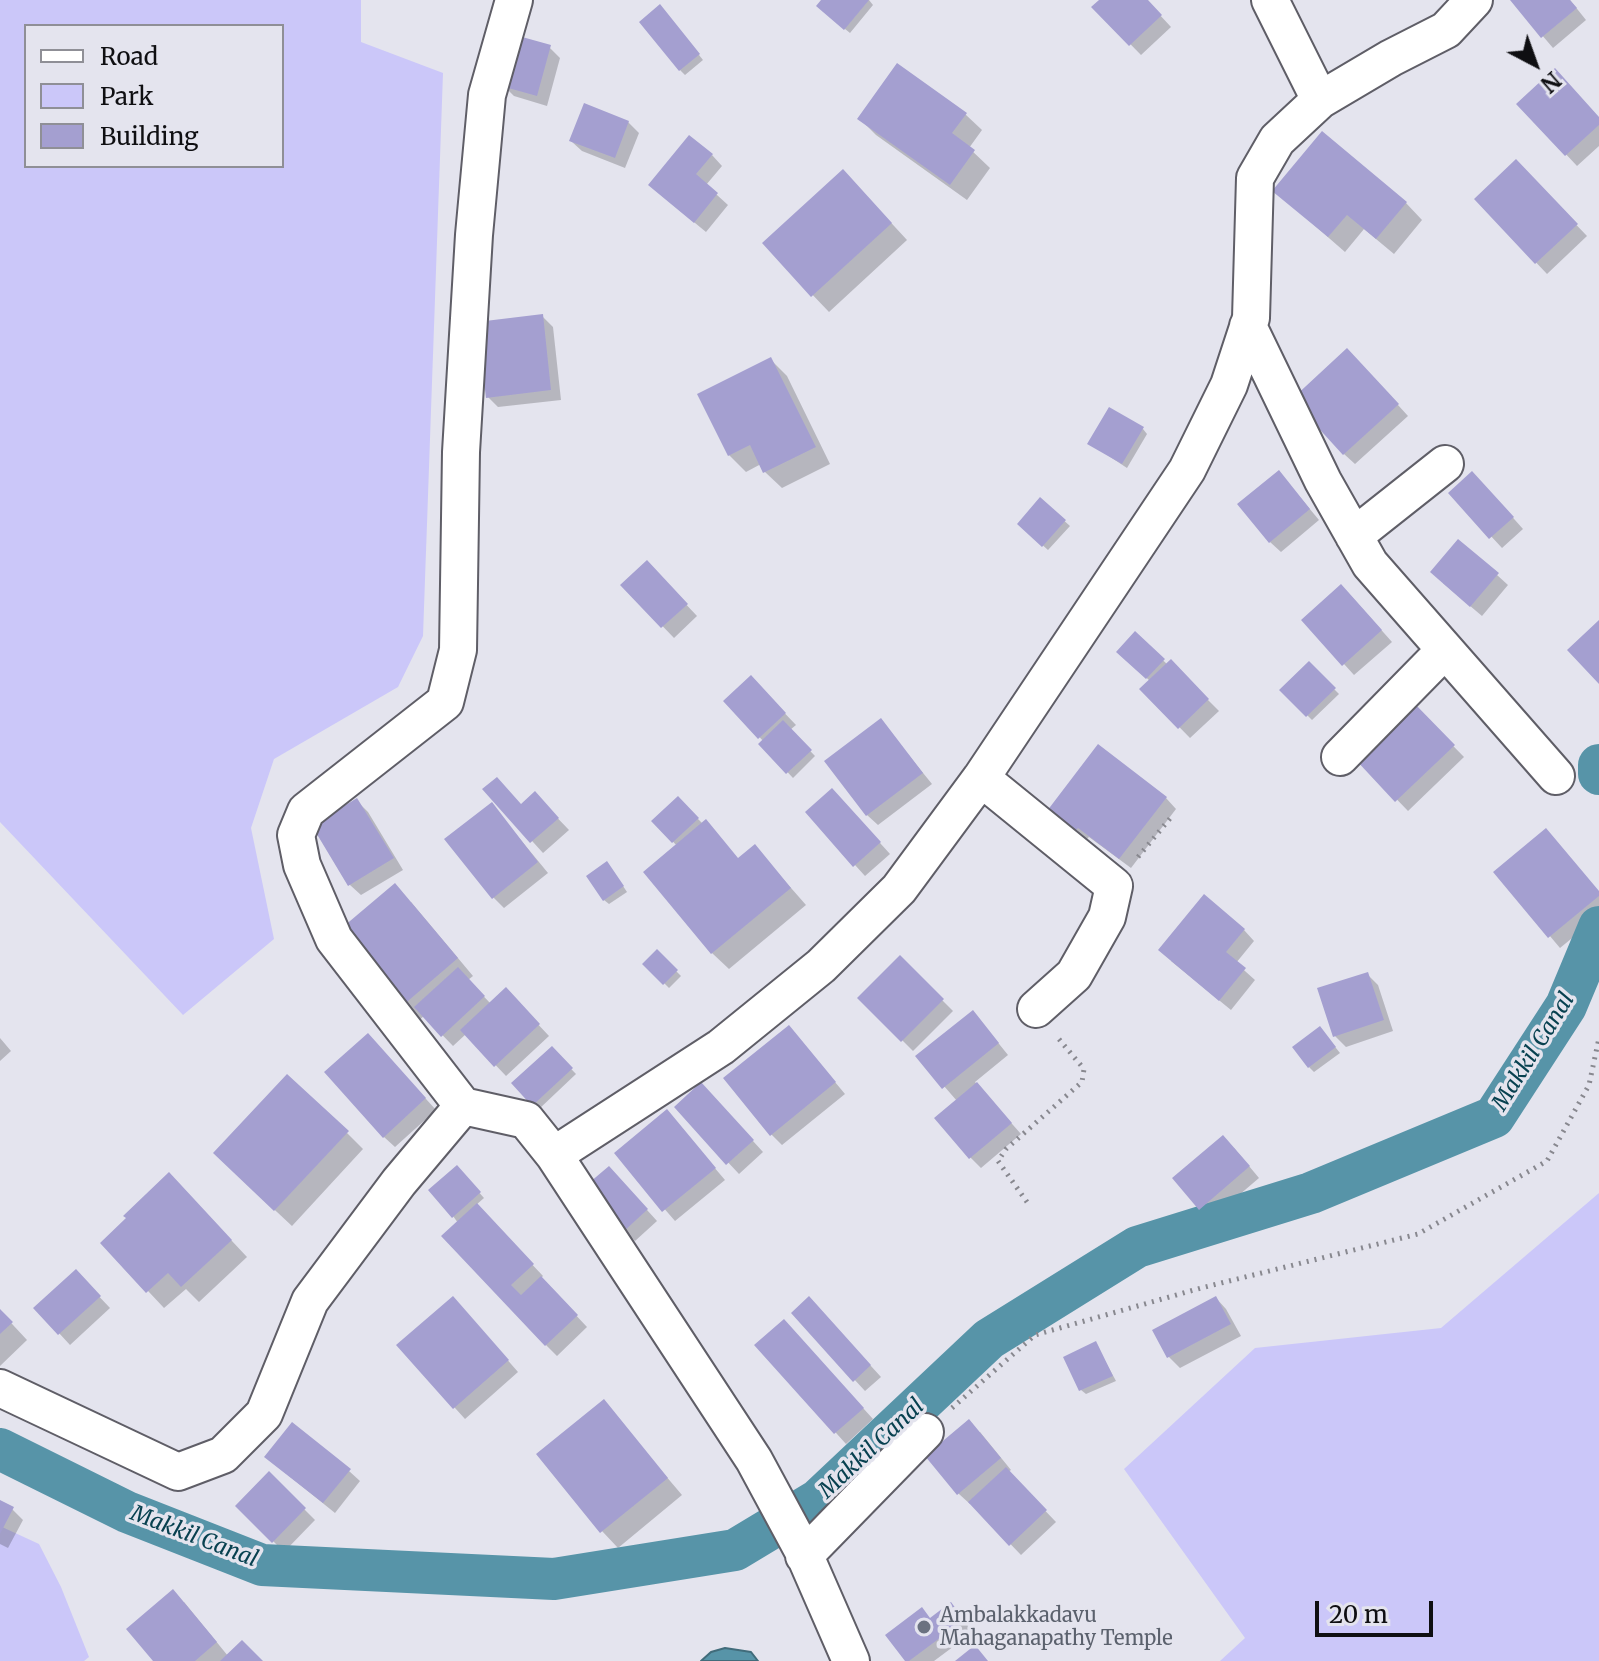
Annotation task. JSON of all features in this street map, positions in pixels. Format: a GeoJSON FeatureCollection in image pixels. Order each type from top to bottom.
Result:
{"type":"FeatureCollection","features":[{"type":"Feature","properties":{"kind":"street"},"geometry":{"type":"LineString","coordinates":[[514,0],[487,95],[474,235],[462,436],[458,650],[445,702],[306,811],[296,835],[302,865],[334,939],[463,1106],[526,1120],[554,1155],[754,1460],[803,1552],[851,1661]]}},
{"type":"Feature","properties":{"kind":"street"},"geometry":{"type":"LineString","coordinates":[[1270,0],[1320,100]]}},
{"type":"Feature","properties":{"kind":"street"},"geometry":{"type":"LineString","coordinates":[[554,1155],[721,1047],[821,966],[899,889],[981,778],[1187,470],[1229,385],[1251,318],[1255,178],[1277,140],[1320,100],[1446,30],[1474,0]]}},
{"type":"Feature","properties":{"kind":"street"},"geometry":{"type":"LineString","coordinates":[[1248,326],[1323,481],[1370,564],[1556,776]]}},
{"type":"Feature","properties":{"kind":"street"},"geometry":{"type":"LineString","coordinates":[[1354,536],[1445,464]]}},
{"type":"Feature","properties":{"kind":"street"},"geometry":{"type":"LineString","coordinates":[[1340,757],[1445,650]]}},
{"type":"Feature","properties":{"kind":"street"},"geometry":{"type":"LineString","coordinates":[[981,778],[1114,886],[1107,917],[1074,975],[1036,1009]]}},
{"type":"Feature","properties":{"kind":"street"},"geometry":{"type":"LineString","coordinates":[[0,1388],[178,1472],[223,1455],[264,1414],[310,1301],[399,1182],[463,1106]]}},
{"type":"Feature","properties":{"kind":"street"},"geometry":{"type":"LineString","coordinates":[[803,1552],[925,1432]]}},
{"type":"Feature","properties":{"kind":"path"},"geometry":{"type":"LineString","coordinates":[[1114,886],[1172,816]]}},
{"type":"Feature","properties":{"kind":"path"},"geometry":{"type":"LineString","coordinates":[[1027,1202],[998,1161],[1006,1149],[1082,1082],[1084,1069],[1036,1009]]}},
{"type":"Feature","properties":{"kind":"path"},"geometry":{"type":"LineString","coordinates":[[925,1432],[1035,1335],[1201,1288],[1418,1234],[1547,1161],[1589,1085],[1599,1038]]}},
{"type":"Feature","properties":{"kind":"green space"},"geometry":{"type":"Polygon","coordinates":[[[0,0],[361,0],[361,42],[443,73],[423,636],[398,687],[274,759],[251,828],[274,939],[183,1015],[0,822],[0,0]]]}},
{"type":"Feature","properties":{"kind":"green space"},"geometry":{"type":"Polygon","coordinates":[[[1599,1193],[1599,1661],[1220,1661],[1245,1638],[1124,1469],[1255,1348],[1441,1328],[1599,1193]]]}},
{"type":"Feature","properties":{"kind":"green space"},"geometry":{"type":"Polygon","coordinates":[[[0,1526],[39,1544],[61,1587],[89,1657],[84,1661],[0,1661],[0,1526]]]}},
{"type":"Feature","properties":{"kind":"water"},"geometry":{"type":"Polygon","coordinates":[[[725,1648],[751,1652],[758,1661],[701,1661],[711,1652],[725,1648]]]}},
{"type":"Feature","properties":{"kind":"building"},"geometry":{"type":"Polygon","coordinates":[[[821,0],[869,0],[844,30],[816,6],[821,0]]]}},
{"type":"Feature","properties":{"kind":"building"},"geometry":{"type":"Polygon","coordinates":[[[1099,0],[1148,0],[1162,15],[1129,46],[1091,7],[1099,0]]]}},
{"type":"Feature","properties":{"kind":"building"},"geometry":{"type":"Polygon","coordinates":[[[1510,0],[1570,0],[1577,8],[1541,38],[1510,0]]]}},
{"type":"Feature","properties":{"kind":"building"},"geometry":{"type":"Polygon","coordinates":[[[660,4],[700,54],[679,71],[639,22],[660,4]]]}},
{"type":"Feature","properties":{"kind":"building"},"geometry":{"type":"Polygon","coordinates":[[[515,35],[551,45],[537,96],[501,86],[515,35]]]}},
{"type":"Feature","properties":{"kind":"building"},"geometry":{"type":"Polygon","coordinates":[[[897,63],[967,113],[952,133],[975,150],[950,185],[857,119],[897,63]]]}},
{"type":"Feature","properties":{"kind":"building"},"geometry":{"type":"Polygon","coordinates":[[[1555,68],[1599,117],[1599,125],[1565,156],[1516,104],[1555,68]]]}},
{"type":"Feature","properties":{"kind":"building"},"geometry":{"type":"Polygon","coordinates":[[[584,103],[629,121],[615,158],[569,141],[584,103]]]}},
{"type":"Feature","properties":{"kind":"building"},"geometry":{"type":"Polygon","coordinates":[[[1322,131],[1407,202],[1376,239],[1347,215],[1328,237],[1272,191],[1322,131]]]}},
{"type":"Feature","properties":{"kind":"building"},"geometry":{"type":"Polygon","coordinates":[[[689,135],[713,154],[696,174],[718,193],[694,223],[648,185],[689,135]]]}},
{"type":"Feature","properties":{"kind":"building"},"geometry":{"type":"Polygon","coordinates":[[[1516,159],[1578,224],[1535,264],[1474,199],[1516,159]]]}},
{"type":"Feature","properties":{"kind":"building"},"geometry":{"type":"Polygon","coordinates":[[[843,169],[892,223],[811,297],[762,243],[843,169]]]}},
{"type":"Feature","properties":{"kind":"building"},"geometry":{"type":"Polygon","coordinates":[[[543,314],[551,390],[486,398],[477,322],[543,314]]]}},
{"type":"Feature","properties":{"kind":"building"},"geometry":{"type":"Polygon","coordinates":[[[1347,348],[1399,404],[1343,455],[1292,399],[1347,348]]]}},
{"type":"Feature","properties":{"kind":"building"},"geometry":{"type":"Polygon","coordinates":[[[771,357],[816,447],[763,473],[750,445],[728,456],[697,394],[771,357]]]}},
{"type":"Feature","properties":{"kind":"building"},"geometry":{"type":"Polygon","coordinates":[[[1109,407],[1144,427],[1122,464],[1087,444],[1109,407]]]}},
{"type":"Feature","properties":{"kind":"building"},"geometry":{"type":"Polygon","coordinates":[[[1279,470],[1310,509],[1269,543],[1237,504],[1279,470]]]}},
{"type":"Feature","properties":{"kind":"building"},"geometry":{"type":"Polygon","coordinates":[[[1472,471],[1514,517],[1489,539],[1448,493],[1472,471]]]}},
{"type":"Feature","properties":{"kind":"building"},"geometry":{"type":"Polygon","coordinates":[[[1040,497],[1066,520],[1042,547],[1017,524],[1040,497]]]}},
{"type":"Feature","properties":{"kind":"building"},"geometry":{"type":"Polygon","coordinates":[[[1458,539],[1499,573],[1470,607],[1430,572],[1458,539]]]}},
{"type":"Feature","properties":{"kind":"building"},"geometry":{"type":"Polygon","coordinates":[[[647,560],[688,604],[661,628],[620,585],[647,560]]]}},
{"type":"Feature","properties":{"kind":"building"},"geometry":{"type":"Polygon","coordinates":[[[1341,584],[1382,630],[1342,666],[1301,620],[1341,584]]]}},
{"type":"Feature","properties":{"kind":"building"},"geometry":{"type":"Polygon","coordinates":[[[1599,620],[1599,684],[1567,650],[1599,620]]]}},
{"type":"Feature","properties":{"kind":"building"},"geometry":{"type":"Polygon","coordinates":[[[1135,631],[1165,659],[1146,679],[1116,652],[1135,631]]]}},
{"type":"Feature","properties":{"kind":"building"},"geometry":{"type":"Polygon","coordinates":[[[1171,659],[1209,699],[1178,729],[1139,689],[1171,659]]]}},
{"type":"Feature","properties":{"kind":"building"},"geometry":{"type":"Polygon","coordinates":[[[1309,661],[1336,688],[1306,717],[1279,690],[1309,661]]]}},
{"type":"Feature","properties":{"kind":"building"},"geometry":{"type":"Polygon","coordinates":[[[751,675],[786,713],[758,739],[723,701],[751,675]]]}},
{"type":"Feature","properties":{"kind":"building"},"geometry":{"type":"Polygon","coordinates":[[[1414,703],[1455,745],[1395,802],[1355,759],[1414,703]]]}},
{"type":"Feature","properties":{"kind":"building"},"geometry":{"type":"Polygon","coordinates":[[[881,718],[923,773],[866,816],[824,761],[881,718]]]}},
{"type":"Feature","properties":{"kind":"building"},"geometry":{"type":"Polygon","coordinates":[[[783,720],[812,750],[786,774],[758,744],[783,720]]]}},
{"type":"Feature","properties":{"kind":"building"},"geometry":{"type":"Polygon","coordinates":[[[1098,744],[1167,797],[1119,859],[1078,828],[1075,831],[1047,811],[1098,744]]]}},
{"type":"Feature","properties":{"kind":"building"},"geometry":{"type":"Polygon","coordinates":[[[497,777],[521,804],[535,791],[559,818],[530,843],[482,789],[497,777]]]}},
{"type":"Feature","properties":{"kind":"building"},"geometry":{"type":"Polygon","coordinates":[[[832,788],[881,842],[853,867],[805,812],[832,788]]]}},
{"type":"Feature","properties":{"kind":"building"},"geometry":{"type":"Polygon","coordinates":[[[678,796],[699,818],[672,843],[651,821],[678,796]]]}},
{"type":"Feature","properties":{"kind":"building"},"geometry":{"type":"Polygon","coordinates":[[[357,798],[394,858],[348,886],[312,826],[357,798]]]}},
{"type":"Feature","properties":{"kind":"building"},"geometry":{"type":"Polygon","coordinates":[[[492,802],[538,862],[492,899],[444,839],[492,802]]]}},
{"type":"Feature","properties":{"kind":"building"},"geometry":{"type":"Polygon","coordinates":[[[706,819],[738,858],[755,844],[791,888],[711,954],[643,872],[706,819]]]}},
{"type":"Feature","properties":{"kind":"building"},"geometry":{"type":"Polygon","coordinates":[[[1546,828],[1599,891],[1599,896],[1548,938],[1493,872],[1546,828]]]}},
{"type":"Feature","properties":{"kind":"building"},"geometry":{"type":"Polygon","coordinates":[[[607,861],[624,886],[603,901],[586,876],[607,861]]]}},
{"type":"Feature","properties":{"kind":"building"},"geometry":{"type":"Polygon","coordinates":[[[395,883],[458,958],[401,1007],[337,932],[395,883]]]}},
{"type":"Feature","properties":{"kind":"building"},"geometry":{"type":"Polygon","coordinates":[[[1204,894],[1245,929],[1226,952],[1246,968],[1219,1001],[1158,950],[1204,894]]]}},
{"type":"Feature","properties":{"kind":"building"},"geometry":{"type":"Polygon","coordinates":[[[657,949],[678,970],[663,985],[642,964],[657,949]]]}},
{"type":"Feature","properties":{"kind":"building"},"geometry":{"type":"Polygon","coordinates":[[[900,955],[944,999],[901,1042],[857,998],[900,955]]]}},
{"type":"Feature","properties":{"kind":"building"},"geometry":{"type":"Polygon","coordinates":[[[458,967],[485,996],[441,1037],[414,1007],[458,967]]]}},
{"type":"Feature","properties":{"kind":"building"},"geometry":{"type":"Polygon","coordinates":[[[1368,972],[1384,1020],[1333,1037],[1317,988],[1368,972]]]}},
{"type":"Feature","properties":{"kind":"building"},"geometry":{"type":"Polygon","coordinates":[[[506,987],[540,1024],[494,1067],[460,1030],[506,987]]]}},
{"type":"Feature","properties":{"kind":"building"},"geometry":{"type":"Polygon","coordinates":[[[973,1010],[999,1043],[942,1089],[915,1056],[973,1010]]]}},
{"type":"Feature","properties":{"kind":"building"},"geometry":{"type":"Polygon","coordinates":[[[789,1025],[836,1082],[770,1136],[723,1078],[789,1025]]]}},
{"type":"Feature","properties":{"kind":"building"},"geometry":{"type":"Polygon","coordinates":[[[1320,1026],[1336,1047],[1308,1068],[1292,1047],[1320,1026]]]}},
{"type":"Feature","properties":{"kind":"building"},"geometry":{"type":"Polygon","coordinates":[[[368,1033],[426,1098],[383,1138],[324,1072],[368,1033]]]}},
{"type":"Feature","properties":{"kind":"building"},"geometry":{"type":"Polygon","coordinates":[[[552,1046],[573,1068],[532,1106],[511,1083],[552,1046]]]}},
{"type":"Feature","properties":{"kind":"building"},"geometry":{"type":"Polygon","coordinates":[[[287,1074],[349,1131],[274,1211],[213,1153],[287,1074]]]}},
{"type":"Feature","properties":{"kind":"building"},"geometry":{"type":"Polygon","coordinates":[[[701,1082],[754,1140],[726,1165],[674,1107],[701,1082]]]}},
{"type":"Feature","properties":{"kind":"building"},"geometry":{"type":"Polygon","coordinates":[[[977,1082],[1012,1123],[969,1159],[934,1118],[977,1082]]]}},
{"type":"Feature","properties":{"kind":"building"},"geometry":{"type":"Polygon","coordinates":[[[667,1109],[716,1168],[662,1212],[614,1153],[667,1109]]]}},
{"type":"Feature","properties":{"kind":"building"},"geometry":{"type":"Polygon","coordinates":[[[1223,1135],[1250,1166],[1199,1210],[1172,1178],[1223,1135]]]}},
{"type":"Feature","properties":{"kind":"building"},"geometry":{"type":"Polygon","coordinates":[[[457,1165],[481,1192],[452,1218],[428,1190],[457,1165]]]}},
{"type":"Feature","properties":{"kind":"building"},"geometry":{"type":"Polygon","coordinates":[[[609,1166],[648,1209],[623,1232],[583,1188],[609,1166]]]}},
{"type":"Feature","properties":{"kind":"building"},"geometry":{"type":"Polygon","coordinates":[[[169,1172],[232,1240],[181,1287],[168,1273],[146,1293],[100,1243],[169,1172]]]}},
{"type":"Feature","properties":{"kind":"building"},"geometry":{"type":"Polygon","coordinates":[[[477,1203],[534,1264],[511,1285],[521,1295],[541,1276],[578,1315],[545,1346],[441,1236],[477,1203]]]}},
{"type":"Feature","properties":{"kind":"building"},"geometry":{"type":"Polygon","coordinates":[[[76,1269],[101,1296],[58,1335],[33,1308],[76,1269]]]}},
{"type":"Feature","properties":{"kind":"building"},"geometry":{"type":"Polygon","coordinates":[[[453,1296],[509,1360],[453,1409],[396,1345],[453,1296]]]}},
{"type":"Feature","properties":{"kind":"building"},"geometry":{"type":"Polygon","coordinates":[[[809,1296],[871,1365],[853,1382],[791,1313],[809,1296]]]}},
{"type":"Feature","properties":{"kind":"building"},"geometry":{"type":"Polygon","coordinates":[[[1216,1296],[1231,1324],[1167,1358],[1152,1330],[1216,1296]]]}},
{"type":"Feature","properties":{"kind":"building"},"geometry":{"type":"Polygon","coordinates":[[[0,1309],[13,1322],[0,1334],[0,1309]]]}},
{"type":"Feature","properties":{"kind":"building"},"geometry":{"type":"Polygon","coordinates":[[[784,1319],[864,1408],[834,1434],[754,1345],[784,1319]]]}},
{"type":"Feature","properties":{"kind":"building"},"geometry":{"type":"Polygon","coordinates":[[[1096,1341],[1113,1376],[1079,1391],[1063,1357],[1096,1341]]]}},
{"type":"Feature","properties":{"kind":"building"},"geometry":{"type":"Polygon","coordinates":[[[604,1399],[668,1478],[600,1533],[536,1454],[604,1399]]]}},
{"type":"Feature","properties":{"kind":"building"},"geometry":{"type":"Polygon","coordinates":[[[969,1419],[1001,1458],[957,1495],[925,1456],[969,1419]]]}},
{"type":"Feature","properties":{"kind":"building"},"geometry":{"type":"Polygon","coordinates":[[[292,1422],[351,1469],[323,1503],[264,1457],[292,1422]]]}},
{"type":"Feature","properties":{"kind":"building"},"geometry":{"type":"Polygon","coordinates":[[[1006,1467],[1047,1510],[1009,1546],[968,1502],[1006,1467]]]}},
{"type":"Feature","properties":{"kind":"building"},"geometry":{"type":"Polygon","coordinates":[[[269,1471],[306,1508],[272,1543],[235,1506],[269,1471]]]}},
{"type":"Feature","properties":{"kind":"building"},"geometry":{"type":"Polygon","coordinates":[[[0,1500],[14,1507],[0,1534],[0,1500]]]}},
{"type":"Feature","properties":{"kind":"building"},"geometry":{"type":"Polygon","coordinates":[[[173,1589],[217,1642],[195,1661],[153,1661],[126,1629],[173,1589]]]}},
{"type":"Feature","properties":{"kind":"building","name":"Ambalakkadavu Mahaganapathy Temple"},"geometry":{"type":"Polygon","coordinates":[[[951,1602],[964,1620],[905,1661],[885,1635],[922,1607],[930,1618],[951,1602]]]}},
{"type":"Feature","properties":{"kind":"building"},"geometry":{"type":"Polygon","coordinates":[[[242,1640],[263,1661],[220,1661],[242,1640]]]}},
{"type":"Feature","properties":{"kind":"building"},"geometry":{"type":"Polygon","coordinates":[[[975,1645],[988,1661],[955,1661],[975,1645]]]}},
{"type":"Feature","properties":{"kind":"waterway"},"geometry":{"type":"LineString","coordinates":[[1599,765],[1599,774]]}},
{"type":"Feature","properties":{"kind":"waterway","name":"Makkil Canal"},"geometry":{"type":"LineString","coordinates":[[0,1449],[127,1512],[262,1565],[554,1579],[735,1550],[818,1500],[989,1339],[1137,1247],[1311,1193],[1494,1117],[1566,1006],[1599,927]]}},
{"type":"Feature","properties":{"kind":"place","name":"Ambalakkadavu Mahaganapathy Temple"},"geometry":{"type":"Point","coordinates":[924,1627]}}]}
